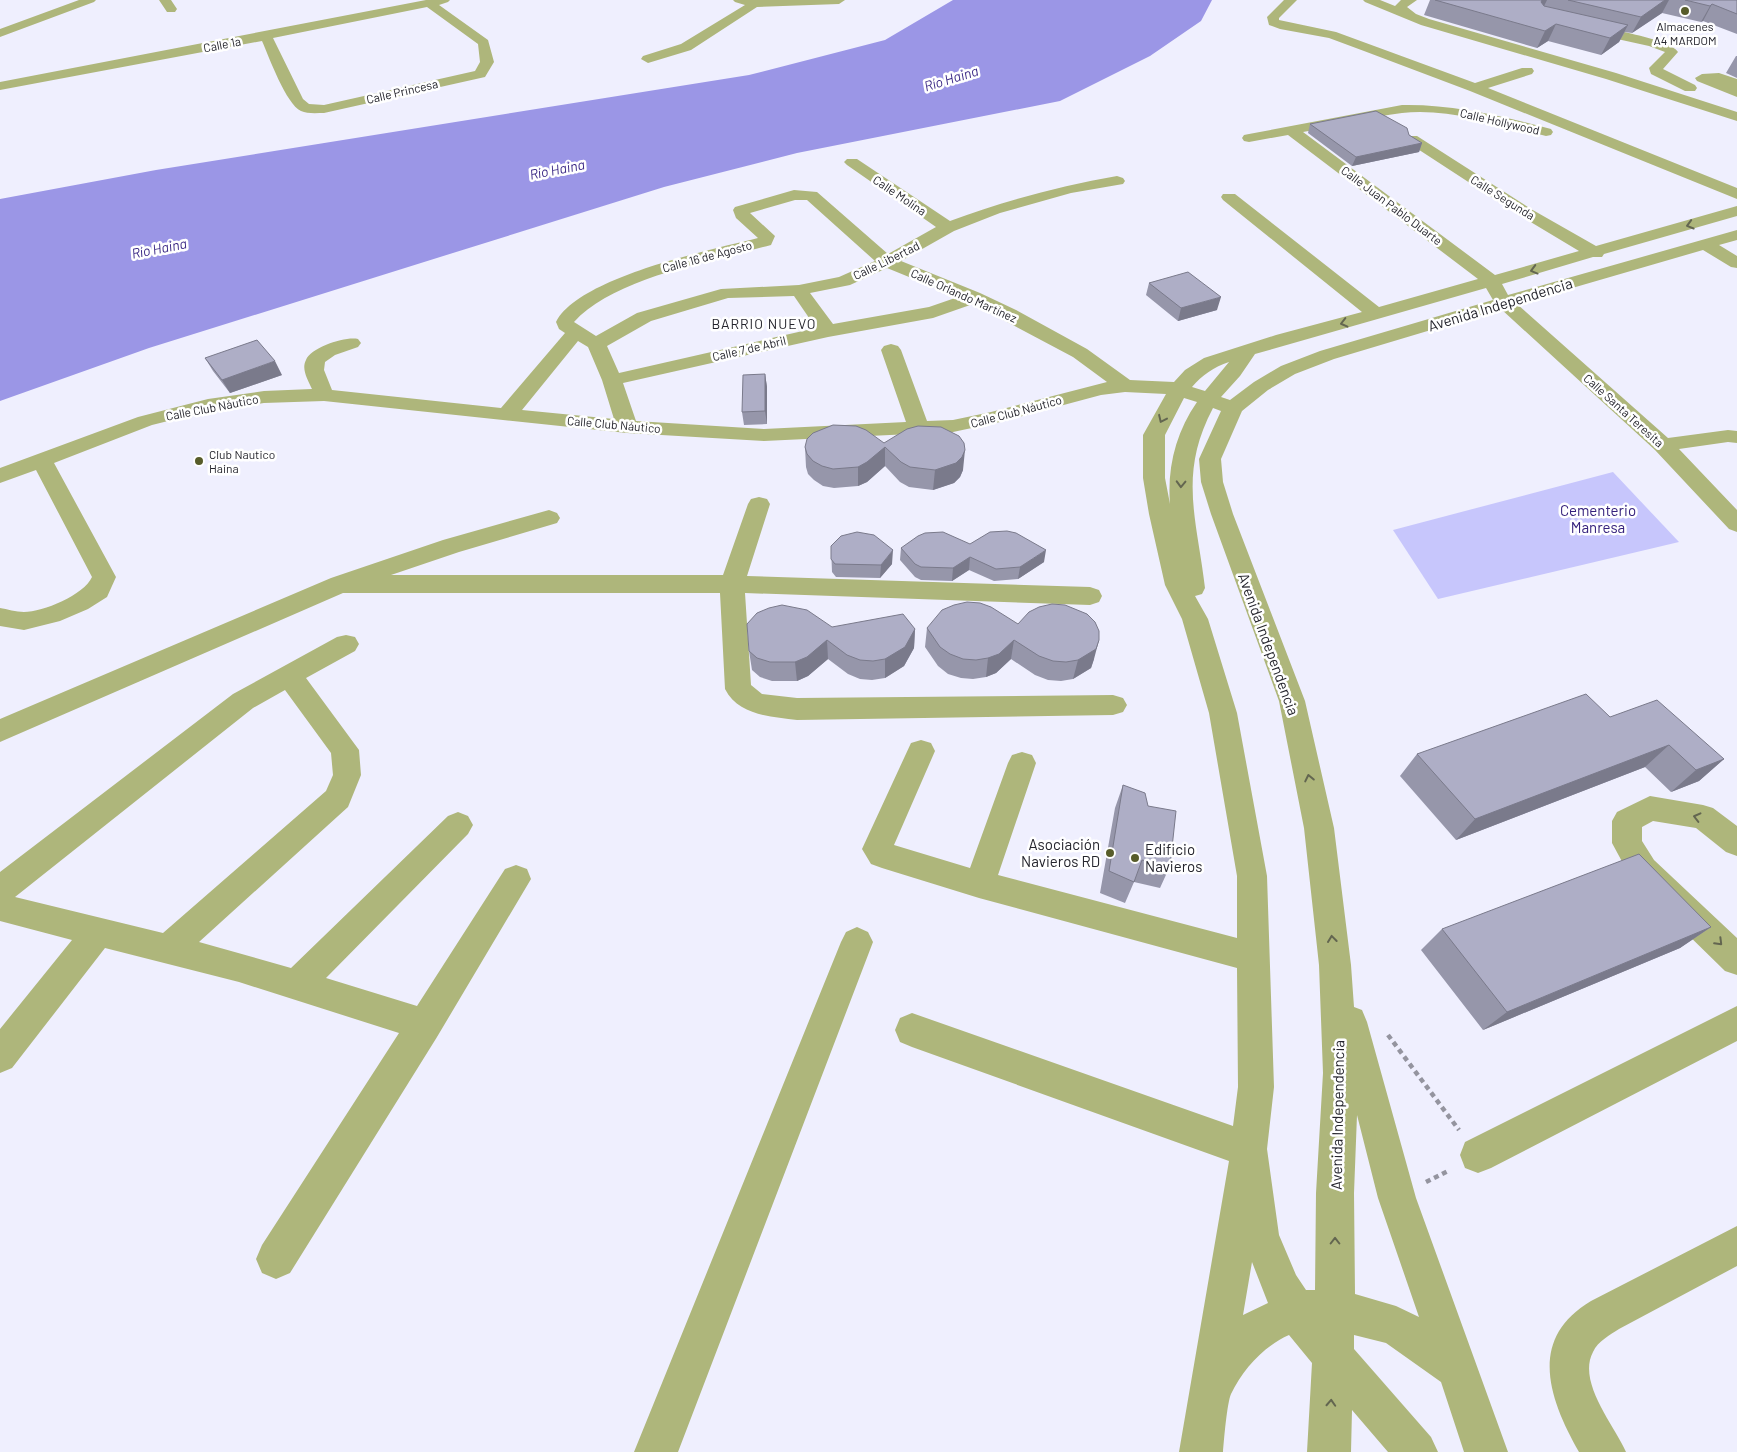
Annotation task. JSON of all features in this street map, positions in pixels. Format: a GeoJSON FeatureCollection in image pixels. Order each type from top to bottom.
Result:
{"type":"FeatureCollection","features":[{"type":"Feature","properties":{"kind":"street"},"geometry":{"type":"LineString","coordinates":[[0,33],[90,0]]}},
{"type":"Feature","properties":{"kind":"street","name":"Calle 1a"},"geometry":{"type":"LineString","coordinates":[[0,86],[444,0]]}},
{"type":"Feature","properties":{"kind":"street"},"geometry":{"type":"LineString","coordinates":[[739,0],[754,4],[839,0]]}},
{"type":"Feature","properties":{"kind":"street"},"geometry":{"type":"LineString","coordinates":[[1291,0],[1273,18],[1273,22],[1332,35],[1366,47],[1475,88],[1737,194]]}},
{"type":"Feature","properties":{"kind":"street"},"geometry":{"type":"LineString","coordinates":[[1369,0],[1412,17],[1611,76],[1737,117]]}},
{"type":"Feature","properties":{"kind":"street"},"geometry":{"type":"LineString","coordinates":[[1411,0],[1402,4],[1401,8],[1412,17]]}},
{"type":"Feature","properties":{"kind":"street","name":"Calle Princesa"},"geometry":{"type":"LineString","coordinates":[[266,36],[297,102],[304,108],[314,109],[480,74],[487,62],[484,43],[429,3]]}},
{"type":"Feature","properties":{"kind":"street"},"geometry":{"type":"LineString","coordinates":[[648,60],[686,47],[754,4]]}},
{"type":"Feature","properties":{"kind":"street"},"geometry":{"type":"LineString","coordinates":[[1569,24],[1664,47],[1672,52],[1656,68],[1658,74],[1737,108]]}},
{"type":"Feature","properties":{"kind":"street"},"geometry":{"type":"LineString","coordinates":[[1350,56],[1351,53],[1366,47]]}},
{"type":"Feature","properties":{"kind":"street"},"geometry":{"type":"LineString","coordinates":[[1475,88],[1527,71]]}},
{"type":"Feature","properties":{"kind":"street"},"geometry":{"type":"LineString","coordinates":[[1737,84],[1715,76],[1702,78],[1737,93]]}},
{"type":"Feature","properties":{"kind":"street","name":"Calle Hollywood"},"geometry":{"type":"LineString","coordinates":[[1249,138],[1402,110],[1446,110],[1546,132],[1612,156],[1701,195]]}},
{"type":"Feature","properties":{"kind":"street","name":"Calle Juan Pablo Duarte"},"geometry":{"type":"LineString","coordinates":[[1291,130],[1498,292]]}},
{"type":"Feature","properties":{"kind":"street","name":"Calle Segunda"},"geometry":{"type":"LineString","coordinates":[[1412,139],[1525,212],[1596,253]]}},
{"type":"Feature","properties":{"kind":"street","name":"Calle Molina"},"geometry":{"type":"LineString","coordinates":[[852,162],[948,227]]}},
{"type":"Feature","properties":{"kind":"street","name":"Calle Libertad"},"geometry":{"type":"LineString","coordinates":[[596,344],[644,317],[728,293],[800,290],[844,281],[887,262],[948,227],[994,210],[1069,189],[1117,181]]}},
{"type":"Feature","properties":{"kind":"street","name":"Calle 16 de Agosto"},"geometry":{"type":"LineString","coordinates":[[576,332],[566,326],[565,322],[600,292],[666,267],[765,241],[767,236],[742,215],[741,210],[748,206],[794,195],[811,195]]}},
{"type":"Feature","properties":{"kind":"street","name":"Calle Orlando Martínez"},"geometry":{"type":"LineString","coordinates":[[811,195],[887,262],[974,297],[1080,353],[1125,386]]}},
{"type":"Feature","properties":{"kind":"street"},"geometry":{"type":"LineString","coordinates":[[1229,197],[1376,314]]}},
{"type":"Feature","properties":{"kind":"street","name":"Avenida Independencia"},"geometry":{"type":"LineString","coordinates":[[1194,619],[1193,582],[1180,493],[1181,473],[1192,431],[1221,403],[1260,386],[1288,370],[1327,355],[1498,292],[1596,253],[1731,209]]}},
{"type":"Feature","properties":{"kind":"street","name":"Avenida Independencia"},"geometry":{"type":"LineString","coordinates":[[1201,1452],[1245,1182],[1256,1087],[1252,876],[1223,713],[1194,619],[1177,585],[1160,514],[1154,478],[1154,435],[1179,389],[1192,374],[1211,362],[1376,314],[1498,292],[1706,244],[1737,235]]}},
{"type":"Feature","properties":{"kind":"street"},"geometry":{"type":"LineString","coordinates":[[1706,244],[1737,263]]}},
{"type":"Feature","properties":{"kind":"street"},"geometry":{"type":"LineString","coordinates":[[800,290],[828,330]]}},
{"type":"Feature","properties":{"kind":"street","name":"Calle Santa Teresita"},"geometry":{"type":"LineString","coordinates":[[1498,292],[1663,445],[1737,524]]}},
{"type":"Feature","properties":{"kind":"street","name":"Calle 7 de Abril"},"geometry":{"type":"LineString","coordinates":[[612,380],[828,330],[933,312],[974,297]]}},
{"type":"Feature","properties":{"kind":"street"},"geometry":{"type":"LineString","coordinates":[[507,414],[576,332],[596,344],[612,380],[627,427]]}},
{"type":"Feature","properties":{"kind":"street"},"geometry":{"type":"LineString","coordinates":[[1302,334],[1327,355]]}},
{"type":"Feature","properties":{"kind":"street"},"geometry":{"type":"LineString","coordinates":[[324,396],[314,370],[316,360],[328,351],[351,343]]}},
{"type":"Feature","properties":{"kind":"street"},"geometry":{"type":"LineString","coordinates":[[891,350],[919,428]]}},
{"type":"Feature","properties":{"kind":"street","name":"Avenida Independencia"},"geometry":{"type":"LineString","coordinates":[[1248,350],[1240,358],[1234,369],[1221,403],[1210,459],[1212,482],[1222,514],[1292,701],[1319,828],[1335,965],[1341,1073],[1335,1193],[1335,1309],[1329,1452]]}},
{"type":"Feature","properties":{"kind":"street","name":"Calle Club Náutico"},"geometry":{"type":"LineString","coordinates":[[0,476],[145,421],[208,405],[264,396],[324,396],[627,427],[764,435],[953,426],[972,423],[1100,389],[1125,386],[1179,389],[1221,403]]}},
{"type":"Feature","properties":{"kind":"street"},"geometry":{"type":"LineString","coordinates":[[1663,445],[1728,436],[1737,437]]}},
{"type":"Feature","properties":{"kind":"street"},"geometry":{"type":"LineString","coordinates":[[0,617],[24,621],[51,615],[79,603],[98,591],[104,577],[42,460]]}},
{"type":"Feature","properties":{"kind":"street"},"geometry":{"type":"LineString","coordinates":[[759,504],[732,584],[738,689],[755,702],[797,709],[1113,706]]}},
{"type":"Feature","properties":{"kind":"street"},"geometry":{"type":"LineString","coordinates":[[0,730],[340,584],[452,546],[550,518]]}},
{"type":"Feature","properties":{"kind":"street"},"geometry":{"type":"LineString","coordinates":[[340,584],[732,584],[1090,596]]}},
{"type":"Feature","properties":{"kind":"street"},"geometry":{"type":"LineString","coordinates":[[0,890],[243,701],[346,644]]}},
{"type":"Feature","properties":{"kind":"street"},"geometry":{"type":"LineString","coordinates":[[168,949],[338,798],[348,775],[345,750],[288,675]]}},
{"type":"Feature","properties":{"kind":"street"},"geometry":{"type":"LineString","coordinates":[[921,751],[876,849],[882,856],[1255,958]]}},
{"type":"Feature","properties":{"kind":"street"},"geometry":{"type":"LineString","coordinates":[[979,884],[1022,764]]}},
{"type":"Feature","properties":{"kind":"street"},"geometry":{"type":"LineString","coordinates":[[1737,843],[1703,817],[1650,808],[1627,821],[1627,843],[1644,870],[1737,960]]}},
{"type":"Feature","properties":{"kind":"street"},"geometry":{"type":"LineString","coordinates":[[296,985],[458,825]]}},
{"type":"Feature","properties":{"kind":"street"},"geometry":{"type":"LineString","coordinates":[[276,1259],[516,879]]}},
{"type":"Feature","properties":{"kind":"street"},"geometry":{"type":"LineString","coordinates":[[0,907],[239,967],[425,1025]]}},
{"type":"Feature","properties":{"kind":"street"},"geometry":{"type":"LineString","coordinates":[[0,1056],[98,932]]}},
{"type":"Feature","properties":{"kind":"street"},"geometry":{"type":"LineString","coordinates":[[656,1452],[857,942]]}},
{"type":"Feature","properties":{"kind":"street"},"geometry":{"type":"LineString","coordinates":[[1335,965],[1397,1198],[1486,1452]]}},
{"type":"Feature","properties":{"kind":"street"},"geometry":{"type":"LineString","coordinates":[[1478,1155],[1737,1023]]}},
{"type":"Feature","properties":{"kind":"street"},"geometry":{"type":"LineString","coordinates":[[912,1030],[1249,1150],[1260,1235],[1282,1289],[1296,1311],[1416,1452]]}},
{"type":"Feature","properties":{"kind":"street"},"geometry":{"type":"LineString","coordinates":[[1604,1452],[1581,1416],[1573,1394],[1569,1372],[1572,1351],[1579,1335],[1600,1318],[1737,1245]]}},
{"type":"Feature","properties":{"kind":"street"},"geometry":{"type":"LineString","coordinates":[[1212,1388],[1233,1352],[1262,1326],[1296,1311],[1335,1309],[1396,1326],[1455,1367]]}},
{"type":"Feature","properties":{"kind":"path"},"geometry":{"type":"LineString","coordinates":[[1383,1028],[1478,1155],[1397,1198]]}},
{"type":"Feature","properties":{"kind":"green space","name":"Cementerio Manresa"},"geometry":{"type":"Polygon","coordinates":[[[1613,472],[1679,542],[1438,599],[1393,530],[1613,472]]]}},
{"type":"Feature","properties":{"kind":"water","name":"Río Haina"},"geometry":{"type":"Polygon","coordinates":[[[953,0],[1212,0],[1201,21],[1150,56],[1060,101],[797,153],[664,187],[149,348],[0,401],[0,199],[156,170],[749,75],[885,40],[953,0]]]}},
{"type":"Feature","properties":{"kind":"building"},"geometry":{"type":"Polygon","coordinates":[[[1435,0],[1542,0],[1541,2],[1544,6],[1628,25],[1610,38],[1556,24],[1545,31],[1435,0]]]}},
{"type":"Feature","properties":{"kind":"building"},"geometry":{"type":"Polygon","coordinates":[[[1568,0],[1665,0],[1641,17],[1568,0]]]}},
{"type":"Feature","properties":{"kind":"building"},"geometry":{"type":"Polygon","coordinates":[[[1685,0],[1737,0],[1737,14],[1712,4],[1710,6],[1685,0]]]}},
{"type":"Feature","properties":{"kind":"building"},"geometry":{"type":"Polygon","coordinates":[[[1376,111],[1407,128],[1409,135],[1422,143],[1356,157],[1310,124],[1376,111]]]}},
{"type":"Feature","properties":{"kind":"building"},"geometry":{"type":"Polygon","coordinates":[[[1188,272],[1221,297],[1181,308],[1149,283],[1188,272]]]}},
{"type":"Feature","properties":{"kind":"building"},"geometry":{"type":"Polygon","coordinates":[[[257,340],[275,361],[222,380],[205,358],[257,340]]]}},
{"type":"Feature","properties":{"kind":"building"},"geometry":{"type":"Polygon","coordinates":[[[765,374],[765,411],[742,412],[743,375],[765,374]]]}},
{"type":"Feature","properties":{"kind":"building"},"geometry":{"type":"Polygon","coordinates":[[[833,425],[856,426],[866,430],[884,443],[907,429],[918,426],[941,427],[959,436],[964,443],[965,450],[962,457],[956,463],[935,470],[910,467],[901,462],[885,447],[858,467],[833,469],[813,461],[807,454],[805,447],[807,439],[813,433],[833,425]]]}},
{"type":"Feature","properties":{"kind":"building"},"geometry":{"type":"Polygon","coordinates":[[[1007,531],[1016,533],[1046,550],[1020,567],[996,569],[970,557],[953,568],[921,567],[915,564],[901,548],[925,533],[943,532],[970,544],[990,532],[1007,531]]]}},
{"type":"Feature","properties":{"kind":"building"},"geometry":{"type":"Polygon","coordinates":[[[857,532],[874,535],[893,550],[881,565],[835,564],[831,559],[831,546],[841,536],[857,532]]]}},
{"type":"Feature","properties":{"kind":"building"},"geometry":{"type":"Polygon","coordinates":[[[967,602],[980,603],[991,607],[1018,624],[1029,612],[1039,607],[1052,604],[1065,605],[1087,614],[1095,622],[1099,631],[1099,640],[1096,649],[1078,660],[1066,662],[1053,661],[1039,656],[1014,640],[999,654],[976,660],[963,659],[950,654],[940,647],[927,628],[942,610],[967,602]]]}},
{"type":"Feature","properties":{"kind":"building"},"geometry":{"type":"Polygon","coordinates":[[[782,605],[807,610],[832,627],[903,614],[915,629],[905,647],[885,659],[873,661],[860,660],[847,655],[827,640],[807,657],[795,662],[770,662],[757,658],[749,651],[747,624],[757,613],[782,605]]]}},
{"type":"Feature","properties":{"kind":"building"},"geometry":{"type":"Polygon","coordinates":[[[1586,694],[1610,717],[1657,700],[1724,759],[1696,770],[1669,745],[1475,819],[1417,754],[1586,694]]]}},
{"type":"Feature","properties":{"kind":"building"},"geometry":{"type":"Polygon","coordinates":[[[1123,785],[1145,793],[1148,806],[1176,811],[1170,866],[1142,860],[1134,882],[1109,871],[1123,785]]]}},
{"type":"Feature","properties":{"kind":"building"},"geometry":{"type":"Polygon","coordinates":[[[1639,854],[1711,927],[1507,1012],[1442,929],[1639,854]]]}},
{"type":"Feature","properties":{"kind":"place","name":"Almacenes A4 MARDOM"},"geometry":{"type":"Point","coordinates":[1685,11]}},
{"type":"Feature","properties":{"kind":"place","name":"Club Nautico Haina"},"geometry":{"type":"Point","coordinates":[199,461]}},
{"type":"Feature","properties":{"kind":"place","name":"Asociación Navieros RD"},"geometry":{"type":"Point","coordinates":[1110,853]}},
{"type":"Feature","properties":{"kind":"place","name":"Edificio Navieros"},"geometry":{"type":"Point","coordinates":[1135,858]}},
{"type":"Feature","properties":{"kind":"district","name":"BARRIO NUEVO"},"geometry":{"type":"Point","coordinates":[764,323]}}]}
